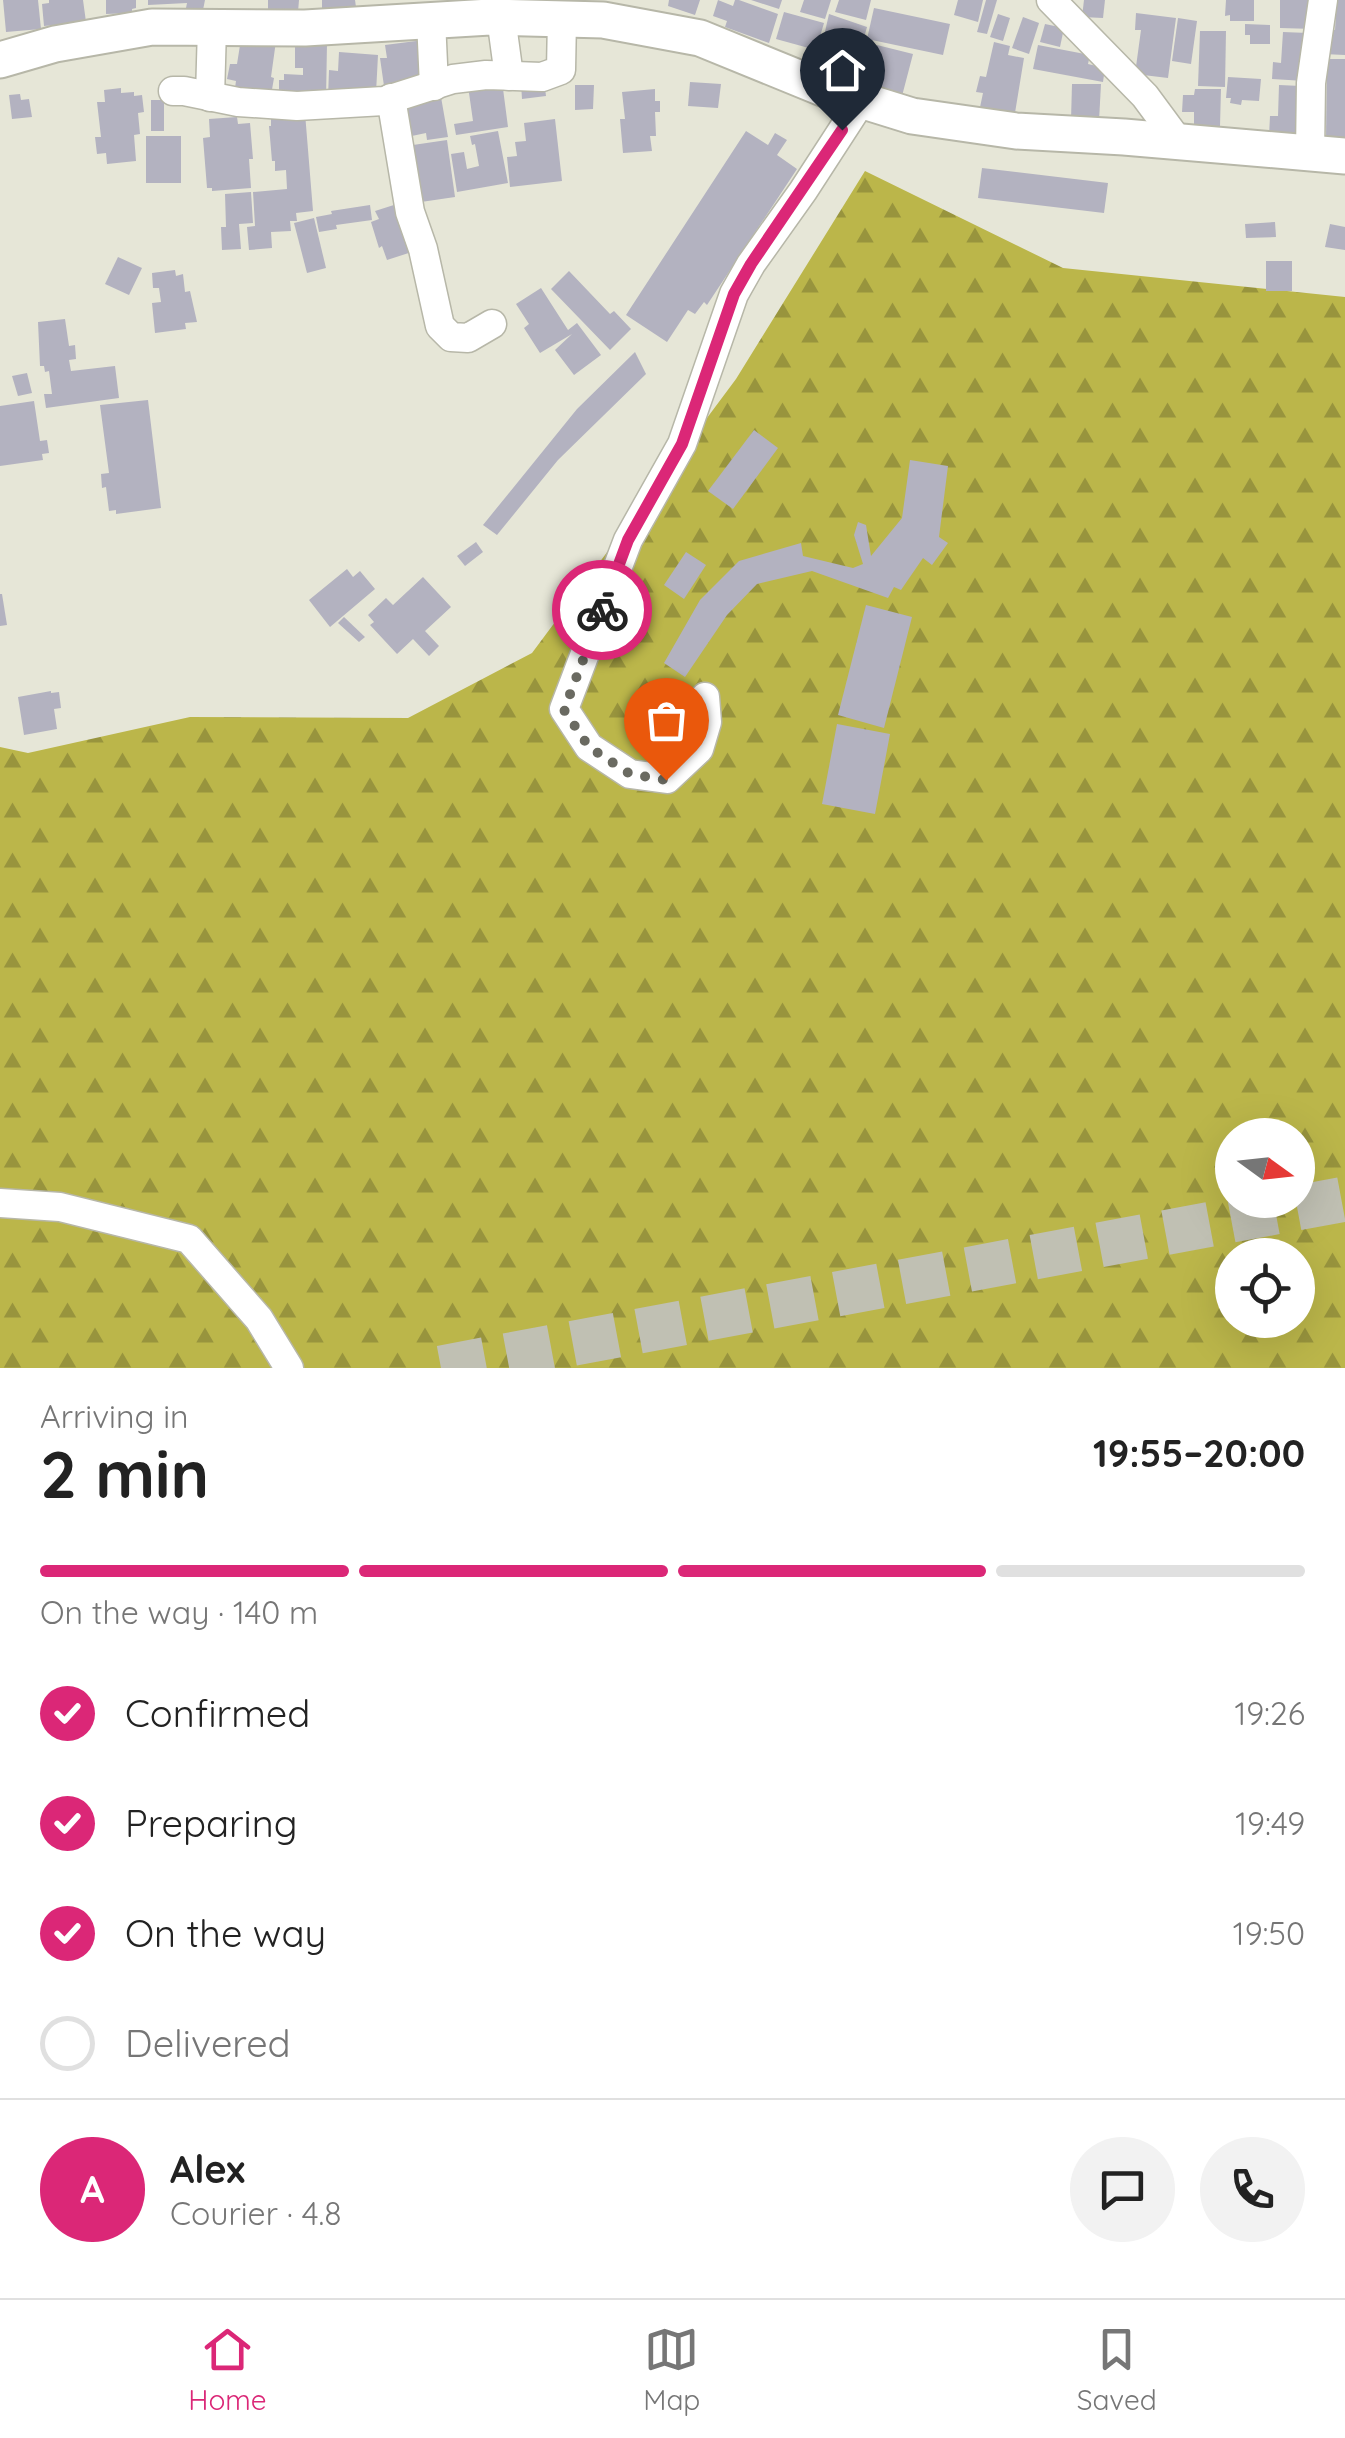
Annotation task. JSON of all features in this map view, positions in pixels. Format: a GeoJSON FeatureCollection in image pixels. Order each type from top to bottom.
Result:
{"type":"FeatureCollection","features":[{"type":"Feature","properties":{"kind":"street"},"geometry":{"type":"LineString","coordinates":[[1051,0],[1145,96],[1179,142]]}},
{"type":"Feature","properties":{"kind":"street"},"geometry":{"type":"LineString","coordinates":[[1310,153],[1310,83],[1324,0]]}},
{"type":"Feature","properties":{"kind":"street"},"geometry":{"type":"LineString","coordinates":[[0,60],[55,44],[152,27],[305,28],[556,12],[700,38],[825,88],[912,116],[1016,131],[1345,156]]}},
{"type":"Feature","properties":{"kind":"street"},"geometry":{"type":"LineString","coordinates":[[173,91],[238,102],[297,106],[391,98],[453,79],[486,75],[542,77],[561,70],[556,12]]}},
{"type":"Feature","properties":{"kind":"street"},"geometry":{"type":"LineString","coordinates":[[501,17],[509,76]]}},
{"type":"Feature","properties":{"kind":"street"},"geometry":{"type":"LineString","coordinates":[[431,20],[434,86]]}},
{"type":"Feature","properties":{"kind":"street"},"geometry":{"type":"LineString","coordinates":[[210,97],[212,27]]}},
{"type":"Feature","properties":{"kind":"street"},"geometry":{"type":"LineString","coordinates":[[391,98],[410,212],[423,249],[440,326],[451,337],[468,338],[492,324]]}},
{"type":"Feature","properties":{"kind":"street"},"geometry":{"type":"LineString","coordinates":[[705,697],[707,722],[699,749],[666,780],[630,774],[589,747],[564,710],[628,540],[682,444],[734,294],[862,100]]}},
{"type":"Feature","properties":{"kind":"street"},"geometry":{"type":"LineString","coordinates":[[0,1204],[60,1207],[189,1239],[259,1319],[289,1368]]}},
{"type":"Feature","properties":{"kind":"green space"},"geometry":{"type":"Polygon","coordinates":[[[865,171],[1063,268],[1345,297],[1345,1368],[0,1368],[0,747],[28,753],[190,717],[408,718],[532,653],[736,379],[865,171]]]}},
{"type":"Feature","properties":{"kind":"building"},"geometry":{"type":"Polygon","coordinates":[[[3,0],[38,0],[41,29],[6,32],[3,0]]]}},
{"type":"Feature","properties":{"kind":"building"},"geometry":{"type":"Polygon","coordinates":[[[49,0],[83,0],[86,22],[44,26],[42,4],[49,0]]]}},
{"type":"Feature","properties":{"kind":"building"},"geometry":{"type":"Polygon","coordinates":[[[106,0],[136,0],[136,8],[132,13],[106,14],[106,0]]]}},
{"type":"Feature","properties":{"kind":"building"},"geometry":{"type":"Polygon","coordinates":[[[148,0],[205,0],[203,10],[186,8],[187,3],[148,5],[148,0]]]}},
{"type":"Feature","properties":{"kind":"building"},"geometry":{"type":"Polygon","coordinates":[[[268,0],[299,0],[298,12],[268,11],[268,0]]]}},
{"type":"Feature","properties":{"kind":"building"},"geometry":{"type":"Polygon","coordinates":[[[322,0],[355,0],[356,7],[322,9],[322,0]]]}},
{"type":"Feature","properties":{"kind":"building"},"geometry":{"type":"Polygon","coordinates":[[[669,0],[700,0],[695,15],[668,6],[669,0]]]}},
{"type":"Feature","properties":{"kind":"building"},"geometry":{"type":"Polygon","coordinates":[[[718,0],[733,6],[739,0],[778,14],[769,43],[725,27],[727,21],[713,16],[718,0]]]}},
{"type":"Feature","properties":{"kind":"building"},"geometry":{"type":"Polygon","coordinates":[[[751,0],[782,0],[779,9],[751,0]]]}},
{"type":"Feature","properties":{"kind":"building"},"geometry":{"type":"Polygon","coordinates":[[[804,0],[831,0],[825,19],[800,12],[804,0]]]}},
{"type":"Feature","properties":{"kind":"building"},"geometry":{"type":"Polygon","coordinates":[[[839,0],[871,0],[866,20],[835,12],[839,0]]]}},
{"type":"Feature","properties":{"kind":"building"},"geometry":{"type":"Polygon","coordinates":[[[958,0],[983,0],[978,22],[954,15],[958,0]]]}},
{"type":"Feature","properties":{"kind":"building"},"geometry":{"type":"Polygon","coordinates":[[[986,0],[997,0],[987,34],[977,32],[986,0]]]}},
{"type":"Feature","properties":{"kind":"building"},"geometry":{"type":"Polygon","coordinates":[[[1084,0],[1105,0],[1103,18],[1082,17],[1084,0]]]}},
{"type":"Feature","properties":{"kind":"building"},"geometry":{"type":"Polygon","coordinates":[[[1226,0],[1254,0],[1254,21],[1230,21],[1230,15],[1225,16],[1226,0]]]}},
{"type":"Feature","properties":{"kind":"building"},"geometry":{"type":"Polygon","coordinates":[[[1280,0],[1315,0],[1314,29],[1280,28],[1280,0]]]}},
{"type":"Feature","properties":{"kind":"building"},"geometry":{"type":"Polygon","coordinates":[[[1337,0],[1345,0],[1345,55],[1323,54],[1331,29],[1335,30],[1337,0]]]}},
{"type":"Feature","properties":{"kind":"building"},"geometry":{"type":"Polygon","coordinates":[[[874,8],[950,24],[943,55],[867,39],[874,8]]]}},
{"type":"Feature","properties":{"kind":"building"},"geometry":{"type":"Polygon","coordinates":[[[784,12],[824,23],[816,50],[776,39],[784,12]]]}},
{"type":"Feature","properties":{"kind":"building"},"geometry":{"type":"Polygon","coordinates":[[[1136,13],[1176,18],[1168,78],[1135,74],[1141,30],[1135,30],[1136,13]]]}},
{"type":"Feature","properties":{"kind":"building"},"geometry":{"type":"Polygon","coordinates":[[[829,14],[867,27],[853,77],[817,67],[829,14]]]}},
{"type":"Feature","properties":{"kind":"building"},"geometry":{"type":"Polygon","coordinates":[[[998,14],[1010,18],[1003,41],[990,37],[998,14]]]}},
{"type":"Feature","properties":{"kind":"building"},"geometry":{"type":"Polygon","coordinates":[[[1023,17],[1039,23],[1029,54],[1012,48],[1023,17]]]}},
{"type":"Feature","properties":{"kind":"building"},"geometry":{"type":"Polygon","coordinates":[[[1178,18],[1197,21],[1191,64],[1172,61],[1178,18]]]}},
{"type":"Feature","properties":{"kind":"building"},"geometry":{"type":"Polygon","coordinates":[[[1045,24],[1064,28],[1060,47],[1040,42],[1045,24]]]}},
{"type":"Feature","properties":{"kind":"building"},"geometry":{"type":"Polygon","coordinates":[[[1245,24],[1270,25],[1270,44],[1250,44],[1245,24]]]}},
{"type":"Feature","properties":{"kind":"building"},"geometry":{"type":"Polygon","coordinates":[[[1200,31],[1226,31],[1225,87],[1198,86],[1200,31]]]}},
{"type":"Feature","properties":{"kind":"building"},"geometry":{"type":"Polygon","coordinates":[[[1283,32],[1308,33],[1305,81],[1272,79],[1273,62],[1281,63],[1283,32]]]}},
{"type":"Feature","properties":{"kind":"building"},"geometry":{"type":"Polygon","coordinates":[[[241,39],[276,41],[270,101],[234,95],[236,81],[227,79],[230,64],[237,64],[241,39]]]}},
{"type":"Feature","properties":{"kind":"building"},"geometry":{"type":"Polygon","coordinates":[[[424,40],[429,84],[384,86],[380,58],[387,58],[385,45],[424,40]]]}},
{"type":"Feature","properties":{"kind":"building"},"geometry":{"type":"Polygon","coordinates":[[[295,42],[327,43],[326,100],[279,100],[279,80],[284,80],[284,74],[303,75],[303,68],[295,68],[295,42]]]}},
{"type":"Feature","properties":{"kind":"building"},"geometry":{"type":"Polygon","coordinates":[[[994,42],[1010,46],[1008,55],[1024,58],[1014,119],[979,112],[983,93],[976,92],[980,76],[986,77],[994,42]]]}},
{"type":"Feature","properties":{"kind":"building"},"geometry":{"type":"Polygon","coordinates":[[[877,45],[913,54],[902,96],[863,86],[877,45]]]}},
{"type":"Feature","properties":{"kind":"building"},"geometry":{"type":"Polygon","coordinates":[[[1038,45],[1090,55],[1088,64],[1105,68],[1103,82],[1033,69],[1038,45]]]}},
{"type":"Feature","properties":{"kind":"building"},"geometry":{"type":"Polygon","coordinates":[[[339,52],[378,55],[376,93],[328,98],[329,70],[338,71],[339,52]]]}},
{"type":"Feature","properties":{"kind":"building"},"geometry":{"type":"Polygon","coordinates":[[[1327,59],[1345,59],[1345,138],[1326,138],[1327,59]]]}},
{"type":"Feature","properties":{"kind":"building"},"geometry":{"type":"Polygon","coordinates":[[[1228,77],[1261,79],[1259,101],[1230,103],[1231,98],[1226,98],[1228,77]]]}},
{"type":"Feature","properties":{"kind":"building"},"geometry":{"type":"Polygon","coordinates":[[[502,81],[508,127],[456,135],[454,124],[473,121],[468,86],[502,81]]]}},
{"type":"Feature","properties":{"kind":"building"},"geometry":{"type":"Polygon","coordinates":[[[544,81],[546,96],[522,99],[521,84],[544,81]]]}},
{"type":"Feature","properties":{"kind":"building"},"geometry":{"type":"Polygon","coordinates":[[[690,82],[721,84],[718,108],[688,106],[690,82]]]}},
{"type":"Feature","properties":{"kind":"building"},"geometry":{"type":"Polygon","coordinates":[[[1072,84],[1101,84],[1099,121],[1071,120],[1072,84]]]}},
{"type":"Feature","properties":{"kind":"building"},"geometry":{"type":"Polygon","coordinates":[[[575,85],[594,85],[593,109],[575,110],[575,85]]]}},
{"type":"Feature","properties":{"kind":"building"},"geometry":{"type":"Polygon","coordinates":[[[1279,85],[1301,86],[1303,137],[1269,136],[1270,116],[1278,116],[1279,85]]]}},
{"type":"Feature","properties":{"kind":"building"},"geometry":{"type":"Polygon","coordinates":[[[121,88],[121,93],[142,95],[144,112],[138,113],[140,134],[134,135],[136,161],[107,164],[106,153],[97,154],[95,137],[101,137],[97,102],[105,102],[104,90],[121,88]]]}},
{"type":"Feature","properties":{"kind":"building"},"geometry":{"type":"Polygon","coordinates":[[[655,89],[660,112],[655,112],[656,136],[650,136],[652,151],[623,153],[622,92],[655,89]]]}},
{"type":"Feature","properties":{"kind":"building"},"geometry":{"type":"Polygon","coordinates":[[[1195,89],[1221,89],[1220,126],[1194,126],[1194,112],[1182,112],[1183,95],[1194,95],[1195,89]]]}},
{"type":"Feature","properties":{"kind":"building"},"geometry":{"type":"Polygon","coordinates":[[[20,94],[21,100],[29,99],[32,117],[12,119],[9,95],[20,94]]]}},
{"type":"Feature","properties":{"kind":"building"},"geometry":{"type":"Polygon","coordinates":[[[441,97],[448,137],[427,140],[426,133],[407,137],[401,104],[441,97]]]}},
{"type":"Feature","properties":{"kind":"building"},"geometry":{"type":"Polygon","coordinates":[[[151,100],[164,100],[164,131],[151,131],[151,100]]]}},
{"type":"Feature","properties":{"kind":"building"},"geometry":{"type":"Polygon","coordinates":[[[305,113],[313,211],[296,213],[297,221],[290,221],[291,231],[271,232],[272,248],[249,250],[247,227],[255,226],[253,192],[287,189],[286,170],[275,171],[272,161],[271,116],[305,113]]]}},
{"type":"Feature","properties":{"kind":"building"},"geometry":{"type":"Polygon","coordinates":[[[237,117],[238,124],[250,123],[251,188],[212,191],[207,188],[203,138],[210,137],[209,119],[237,117]]]}},
{"type":"Feature","properties":{"kind":"building"},"geometry":{"type":"Polygon","coordinates":[[[555,119],[562,181],[510,187],[507,157],[517,156],[515,142],[526,141],[524,123],[555,119]]]}},
{"type":"Feature","properties":{"kind":"building"},"geometry":{"type":"Polygon","coordinates":[[[498,131],[508,183],[457,192],[451,154],[464,152],[467,169],[479,166],[470,136],[498,131]]]}},
{"type":"Feature","properties":{"kind":"building"},"geometry":{"type":"Polygon","coordinates":[[[746,131],[768,145],[775,133],[787,140],[777,155],[797,169],[707,305],[704,302],[695,314],[688,310],[667,342],[626,315],[746,131]]]}},
{"type":"Feature","properties":{"kind":"building"},"geometry":{"type":"Polygon","coordinates":[[[146,136],[181,136],[181,183],[146,183],[146,136]]]}},
{"type":"Feature","properties":{"kind":"building"},"geometry":{"type":"Polygon","coordinates":[[[447,140],[455,197],[421,202],[413,145],[447,140]]]}},
{"type":"Feature","properties":{"kind":"building"},"geometry":{"type":"Polygon","coordinates":[[[982,168],[1108,183],[1104,213],[978,198],[982,168]]]}},
{"type":"Feature","properties":{"kind":"building"},"geometry":{"type":"Polygon","coordinates":[[[251,192],[253,223],[239,224],[241,249],[222,250],[225,194],[251,192]]]}},
{"type":"Feature","properties":{"kind":"building"},"geometry":{"type":"Polygon","coordinates":[[[397,204],[418,250],[387,260],[371,222],[379,219],[375,211],[397,204]]]}},
{"type":"Feature","properties":{"kind":"building"},"geometry":{"type":"Polygon","coordinates":[[[370,205],[372,220],[336,225],[337,229],[319,232],[316,217],[370,205]]]}},
{"type":"Feature","properties":{"kind":"building"},"geometry":{"type":"Polygon","coordinates":[[[314,218],[326,268],[307,273],[294,223],[314,218]]]}},
{"type":"Feature","properties":{"kind":"building"},"geometry":{"type":"Polygon","coordinates":[[[1275,222],[1276,237],[1246,238],[1245,224],[1275,222]]]}},
{"type":"Feature","properties":{"kind":"building"},"geometry":{"type":"Polygon","coordinates":[[[1330,224],[1345,227],[1345,250],[1325,247],[1330,224]]]}},
{"type":"Feature","properties":{"kind":"building"},"geometry":{"type":"Polygon","coordinates":[[[118,257],[142,268],[129,295],[105,284],[118,257]]]}},
{"type":"Feature","properties":{"kind":"building"},"geometry":{"type":"Polygon","coordinates":[[[1266,261],[1292,261],[1292,291],[1266,291],[1266,261]]]}},
{"type":"Feature","properties":{"kind":"building"},"geometry":{"type":"Polygon","coordinates":[[[175,270],[176,276],[183,274],[185,292],[190,291],[197,322],[185,323],[186,329],[155,333],[152,303],[161,302],[159,288],[153,288],[152,273],[175,270]]]}},
{"type":"Feature","properties":{"kind":"building"},"geometry":{"type":"Polygon","coordinates":[[[569,271],[610,314],[614,311],[631,329],[610,350],[551,289],[569,271]]]}},
{"type":"Feature","properties":{"kind":"building"},"geometry":{"type":"Polygon","coordinates":[[[541,288],[568,330],[577,323],[601,355],[574,375],[555,350],[572,334],[540,353],[524,328],[529,324],[516,304],[541,288]]]}},
{"type":"Feature","properties":{"kind":"building"},"geometry":{"type":"Polygon","coordinates":[[[65,319],[69,346],[75,345],[76,359],[69,360],[71,371],[115,366],[119,398],[46,408],[44,394],[52,394],[49,371],[40,366],[38,322],[65,319]]]}},
{"type":"Feature","properties":{"kind":"building"},"geometry":{"type":"Polygon","coordinates":[[[635,352],[646,374],[558,460],[497,535],[483,525],[577,409],[635,352]]]}},
{"type":"Feature","properties":{"kind":"building"},"geometry":{"type":"Polygon","coordinates":[[[27,373],[32,393],[18,396],[12,376],[27,373]]]}},
{"type":"Feature","properties":{"kind":"building"},"geometry":{"type":"Polygon","coordinates":[[[148,400],[161,508],[116,514],[116,510],[109,511],[106,487],[102,488],[101,474],[109,473],[100,405],[148,400]]]}},
{"type":"Feature","properties":{"kind":"building"},"geometry":{"type":"Polygon","coordinates":[[[34,401],[40,441],[47,440],[49,453],[42,454],[43,460],[0,466],[0,406],[34,401]]]}},
{"type":"Feature","properties":{"kind":"building"},"geometry":{"type":"Polygon","coordinates":[[[754,430],[778,448],[733,509],[708,491],[754,430]]]}},
{"type":"Feature","properties":{"kind":"building"},"geometry":{"type":"Polygon","coordinates":[[[910,460],[948,466],[939,537],[948,543],[932,565],[923,558],[901,590],[894,587],[888,598],[812,571],[757,584],[727,615],[685,677],[664,663],[700,600],[739,561],[801,543],[803,556],[853,568],[863,564],[854,535],[858,522],[866,525],[871,556],[902,518],[910,460]]]}},
{"type":"Feature","properties":{"kind":"building"},"geometry":{"type":"Polygon","coordinates":[[[476,542],[483,552],[465,566],[457,556],[476,542]]]}},
{"type":"Feature","properties":{"kind":"building"},"geometry":{"type":"Polygon","coordinates":[[[686,552],[706,565],[684,599],[664,585],[686,552]]]}},
{"type":"Feature","properties":{"kind":"building"},"geometry":{"type":"Polygon","coordinates":[[[347,569],[353,577],[360,571],[375,589],[330,627],[309,600],[347,569]]]}},
{"type":"Feature","properties":{"kind":"building"},"geometry":{"type":"Polygon","coordinates":[[[423,577],[451,607],[425,631],[439,646],[429,656],[413,639],[397,654],[370,625],[374,622],[368,615],[386,598],[393,605],[423,577]]]}},
{"type":"Feature","properties":{"kind":"building"},"geometry":{"type":"Polygon","coordinates":[[[0,594],[7,625],[0,626],[0,594]]]}},
{"type":"Feature","properties":{"kind":"building"},"geometry":{"type":"Polygon","coordinates":[[[866,605],[912,617],[884,728],[838,715],[866,605]]]}},
{"type":"Feature","properties":{"kind":"building"},"geometry":{"type":"Polygon","coordinates":[[[344,617],[365,637],[359,642],[338,623],[344,617]]]}},
{"type":"Feature","properties":{"kind":"building"},"geometry":{"type":"Polygon","coordinates":[[[59,692],[61,708],[54,709],[57,729],[24,735],[18,697],[59,692]]]}},
{"type":"Feature","properties":{"kind":"building"},"geometry":{"type":"Polygon","coordinates":[[[837,724],[890,734],[875,814],[822,804],[837,724]]]}},
{"type":"Feature","properties":{"kind":"tunnel"},"geometry":{"type":"LineString","coordinates":[[441,1368],[1345,1199]]}},
{"type":"Feature","properties":{"kind":"way so far"},"geometry":{"type":"LineString","coordinates":[[602,610],[564,710],[589,747],[630,774],[666,780]]}},
{"type":"Feature","properties":{"kind":"route"},"geometry":{"type":"LineString","coordinates":[[602,610],[628,540],[682,444],[734,294],[842,130]]}}]}
